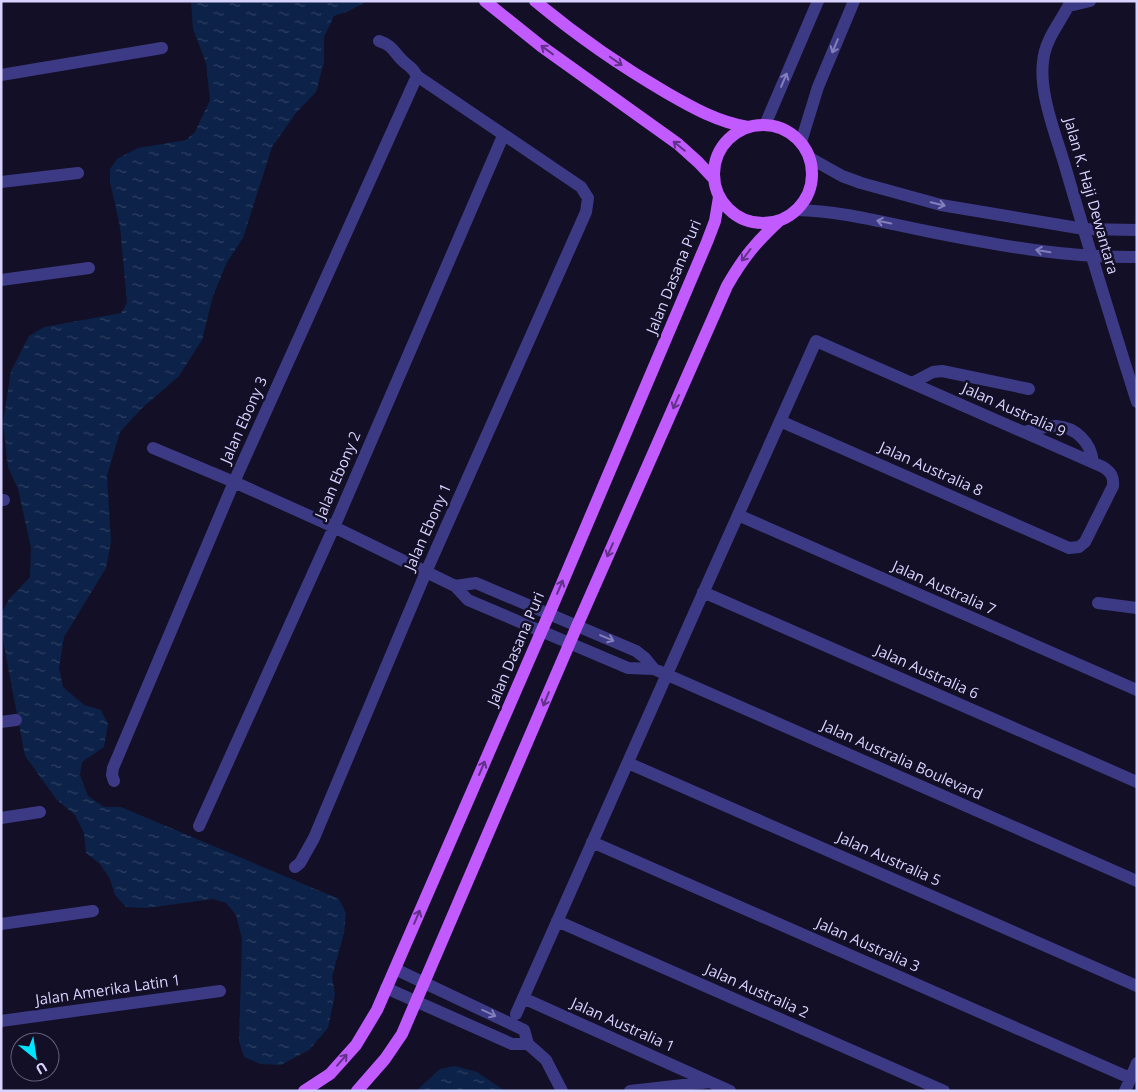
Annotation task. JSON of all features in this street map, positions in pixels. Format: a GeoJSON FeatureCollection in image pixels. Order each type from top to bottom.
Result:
{"type":"FeatureCollection","features":[{"type":"Feature","properties":{"kind":"main road"},"geometry":{"type":"LineString","coordinates":[[485,1],[542,46],[678,144],[714,179]]}},
{"type":"Feature","properties":{"kind":"main road"},"geometry":{"type":"LineString","coordinates":[[357,1091],[385,1060],[402,1034],[577,626],[727,286],[741,262],[758,240],[780,220],[796,210],[808,195],[812,177],[810,158],[800,142],[785,130],[765,125],[748,127],[733,125],[699,112],[641,78],[566,27],[535,1]]}},
{"type":"Feature","properties":{"kind":"main road"},"geometry":{"type":"LineString","coordinates":[[748,127],[733,135],[722,147],[715,163],[714,179],[720,197],[730,211],[745,220],[762,223],[780,220]]}},
{"type":"Feature","properties":{"kind":"main road","name":"Jalan Dasana Puri"},"geometry":{"type":"LineString","coordinates":[[304,1091],[330,1074],[356,1044],[377,1010],[549,614],[707,242],[715,221],[720,197]]}},
{"type":"Feature","properties":{"kind":"street"},"geometry":{"type":"LineString","coordinates":[[765,125],[818,1]]}},
{"type":"Feature","properties":{"kind":"street"},"geometry":{"type":"LineString","coordinates":[[800,142],[818,87],[854,1]]}},
{"type":"Feature","properties":{"kind":"street"},"geometry":{"type":"LineString","coordinates":[[1070,4],[1090,1]]}},
{"type":"Feature","properties":{"kind":"street","name":"Jalan K. Haji Dewantara"},"geometry":{"type":"LineString","coordinates":[[1070,4],[1052,32],[1045,48],[1042,63],[1043,80],[1048,107],[1137,402]]}},
{"type":"Feature","properties":{"kind":"street"},"geometry":{"type":"LineString","coordinates":[[379,41],[393,48],[403,61],[413,68],[416,76],[503,136]]}},
{"type":"Feature","properties":{"kind":"street"},"geometry":{"type":"LineString","coordinates":[[1,75],[162,48]]}},
{"type":"Feature","properties":{"kind":"street","name":"Jalan Ebony 3"},"geometry":{"type":"LineString","coordinates":[[114,781],[112,775],[113,768],[234,482],[416,76]]}},
{"type":"Feature","properties":{"kind":"street","name":"Jalan Ebony 1"},"geometry":{"type":"LineString","coordinates":[[295,867],[300,863],[314,838],[426,572],[586,212],[588,198],[581,188],[503,136]]}},
{"type":"Feature","properties":{"kind":"street","name":"Jalan Ebony 2"},"geometry":{"type":"LineString","coordinates":[[199,826],[334,527],[503,136]]}},
{"type":"Feature","properties":{"kind":"street"},"geometry":{"type":"LineString","coordinates":[[810,158],[842,176],[861,183],[942,205],[1084,229],[1137,230]]}},
{"type":"Feature","properties":{"kind":"street"},"geometry":{"type":"LineString","coordinates":[[1,182],[78,173]]}},
{"type":"Feature","properties":{"kind":"street"},"geometry":{"type":"LineString","coordinates":[[796,210],[834,212],[934,233],[1047,252],[1092,257],[1137,257]]}},
{"type":"Feature","properties":{"kind":"street"},"geometry":{"type":"LineString","coordinates":[[1,280],[89,268]]}},
{"type":"Feature","properties":{"kind":"street","name":"Jalan Australia 9"},"geometry":{"type":"LineString","coordinates":[[780,421],[816,341],[1098,465]]}},
{"type":"Feature","properties":{"kind":"street","name":"Jalan Australia 9"},"geometry":{"type":"LineString","coordinates":[[912,383],[932,372],[942,371],[1029,389]]}},
{"type":"Feature","properties":{"kind":"street"},"geometry":{"type":"LineString","coordinates":[[516,1014],[780,421]]}},
{"type":"Feature","properties":{"kind":"street","name":"Jalan Australia 8"},"geometry":{"type":"LineString","coordinates":[[780,421],[1069,548],[1079,547],[1085,542],[1114,486],[1112,475],[1098,465]]}},
{"type":"Feature","properties":{"kind":"street"},"geometry":{"type":"LineString","coordinates":[[1024,432],[1057,426],[1066,428],[1081,436],[1089,446],[1098,465]]}},
{"type":"Feature","properties":{"kind":"street"},"geometry":{"type":"LineString","coordinates":[[153,448],[334,527],[455,586],[468,600],[628,668],[654,670]]}},
{"type":"Feature","properties":{"kind":"street","name":"Jalan Australia 7"},"geometry":{"type":"LineString","coordinates":[[738,515],[1137,690]]}},
{"type":"Feature","properties":{"kind":"street"},"geometry":{"type":"LineString","coordinates":[[455,586],[476,583],[636,651],[645,658],[654,670]]}},
{"type":"Feature","properties":{"kind":"street","name":"Jalan Australia 6"},"geometry":{"type":"LineString","coordinates":[[704,592],[1137,782]]}},
{"type":"Feature","properties":{"kind":"street"},"geometry":{"type":"LineString","coordinates":[[1098,603],[1137,608]]}},
{"type":"Feature","properties":{"kind":"street","name":"Jalan Australia Boulevard"},"geometry":{"type":"LineString","coordinates":[[654,670],[1137,881]]}},
{"type":"Feature","properties":{"kind":"street"},"geometry":{"type":"LineString","coordinates":[[1,722],[16,720]]}},
{"type":"Feature","properties":{"kind":"street","name":"Jalan Australia 5"},"geometry":{"type":"LineString","coordinates":[[628,763],[1137,986]]}},
{"type":"Feature","properties":{"kind":"street"},"geometry":{"type":"LineString","coordinates":[[1,818],[40,812]]}},
{"type":"Feature","properties":{"kind":"street","name":"Jalan Australia 3"},"geometry":{"type":"LineString","coordinates":[[592,842],[1130,1078]]}},
{"type":"Feature","properties":{"kind":"street"},"geometry":{"type":"LineString","coordinates":[[1,924],[94,911]]}},
{"type":"Feature","properties":{"kind":"street","name":"Jalan Australia 2"},"geometry":{"type":"LineString","coordinates":[[557,921],[944,1091]]}},
{"type":"Feature","properties":{"kind":"street"},"geometry":{"type":"LineString","coordinates":[[395,969],[524,1030],[528,1044],[546,1060],[562,1091]]}},
{"type":"Feature","properties":{"kind":"street"},"geometry":{"type":"LineString","coordinates":[[386,988],[512,1044],[528,1044]]}},
{"type":"Feature","properties":{"kind":"street","name":"Jalan Amerika Latin 1"},"geometry":{"type":"LineString","coordinates":[[1,1021],[220,991]]}},
{"type":"Feature","properties":{"kind":"street","name":"Jalan Australia 1"},"geometry":{"type":"LineString","coordinates":[[523,998],[730,1091]]}},
{"type":"Feature","properties":{"kind":"street"},"geometry":{"type":"LineString","coordinates":[[1125,1091],[1137,1064]]}},
{"type":"Feature","properties":{"kind":"street"},"geometry":{"type":"LineString","coordinates":[[630,1091],[710,1082]]}},
{"type":"Feature","properties":{"kind":"water"},"geometry":{"type":"Polygon","coordinates":[[[191,1],[367,1],[349,11],[334,16],[324,37],[324,62],[316,92],[296,113],[272,147],[243,238],[227,262],[213,296],[202,340],[179,376],[141,409],[120,432],[107,476],[111,542],[106,568],[64,637],[59,668],[63,687],[84,705],[101,710],[108,724],[104,747],[82,762],[80,775],[88,796],[104,807],[121,807],[339,899],[346,913],[344,933],[332,977],[335,994],[328,1028],[309,1050],[281,1065],[260,1064],[244,1057],[239,1041],[242,939],[236,915],[226,903],[213,899],[146,908],[126,907],[115,895],[110,879],[100,864],[86,853],[84,833],[75,815],[57,800],[25,756],[3,641],[2,612],[9,599],[30,577],[31,548],[18,489],[8,467],[3,423],[11,371],[29,336],[44,327],[121,313],[127,303],[120,227],[110,182],[110,169],[117,159],[138,148],[186,140],[195,132],[210,100],[206,63],[193,29],[191,1]]]}},
{"type":"Feature","properties":{"kind":"water"},"geometry":{"type":"Polygon","coordinates":[[[455,1066],[477,1072],[505,1091],[416,1091],[440,1069],[455,1066]]]}}]}
